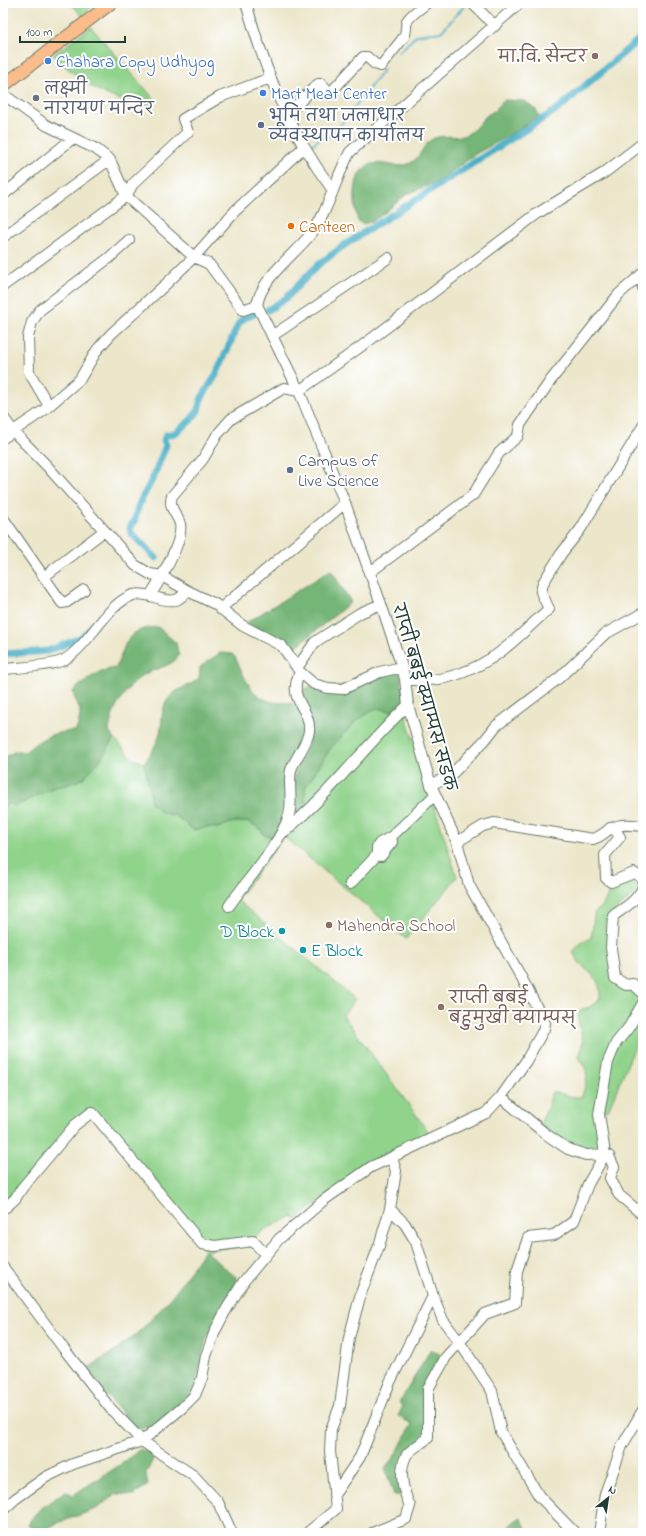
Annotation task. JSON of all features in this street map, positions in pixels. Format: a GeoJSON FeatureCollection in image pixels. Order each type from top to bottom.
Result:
{"type":"FeatureCollection","features":[{"type":"Feature","properties":{"kind":"main road"},"geometry":{"type":"LineString","coordinates":[[3,86],[111,3]]}},
{"type":"Feature","properties":{"kind":"street"},"geometry":{"type":"LineString","coordinates":[[246,3],[270,78],[286,114],[304,147],[332,189]]}},
{"type":"Feature","properties":{"kind":"street"},"geometry":{"type":"LineString","coordinates":[[286,114],[318,84],[322,84],[327,90],[332,91],[363,57],[367,57],[375,64],[381,66],[407,32],[406,26],[414,7],[426,3]]}},
{"type":"Feature","properties":{"kind":"street"},"geometry":{"type":"LineString","coordinates":[[472,3],[495,26]]}},
{"type":"Feature","properties":{"kind":"street"},"geometry":{"type":"LineString","coordinates":[[3,94],[46,124],[96,149],[109,160],[126,196],[194,257],[210,264],[243,310],[257,305],[258,298],[267,282],[311,234],[320,219],[332,189],[350,152],[520,3]]}},
{"type":"Feature","properties":{"kind":"street"},"geometry":{"type":"LineString","coordinates":[[3,286],[126,196],[133,184],[188,132],[183,119],[220,97],[270,78]]}},
{"type":"Feature","properties":{"kind":"street"},"geometry":{"type":"LineString","coordinates":[[3,195],[73,138]]}},
{"type":"Feature","properties":{"kind":"street"},"geometry":{"type":"LineString","coordinates":[[150,596],[162,576],[180,533],[180,524],[172,510],[170,502],[172,496],[203,459],[217,435],[230,419],[284,388],[299,391],[370,340],[538,213],[604,173],[643,143]]}},
{"type":"Feature","properties":{"kind":"street"},"geometry":{"type":"LineString","coordinates":[[3,438],[50,406],[80,379],[97,350],[111,334],[194,257],[235,211],[304,147]]}},
{"type":"Feature","properties":{"kind":"street"},"geometry":{"type":"LineString","coordinates":[[3,238],[109,160]]}},
{"type":"Feature","properties":{"kind":"street"},"geometry":{"type":"LineString","coordinates":[[50,406],[29,372],[28,337],[32,322],[40,310],[109,258],[129,240]]}},
{"type":"Feature","properties":{"kind":"street"},"geometry":{"type":"LineString","coordinates":[[272,336],[388,258]]}},
{"type":"Feature","properties":{"kind":"street"},"geometry":{"type":"LineString","coordinates":[[369,573],[473,495],[499,453],[518,436],[520,425],[551,380],[620,294],[643,273]]}},
{"type":"Feature","properties":{"kind":"street"},"geometry":{"type":"LineString","coordinates":[[643,282],[643,288]]}},
{"type":"Feature","properties":{"kind":"street","name":"राप्ती बबई क्याम्पस सडक"},"geometry":{"type":"LineString","coordinates":[[142,1441],[182,1408],[195,1394],[202,1378],[206,1356],[215,1331],[244,1281],[279,1239],[324,1200],[371,1167],[486,1113],[501,1096],[533,1050],[544,1029],[545,1023],[469,885],[457,842],[431,785],[408,705],[402,667],[345,503],[299,391],[257,305]]}},
{"type":"Feature","properties":{"kind":"street"},"geometry":{"type":"LineString","coordinates":[[3,417],[13,431],[47,466],[135,566],[150,574],[162,576],[215,604],[243,626],[282,646],[298,670],[314,684],[328,688],[343,689],[380,672],[402,667]]}},
{"type":"Feature","properties":{"kind":"street"},"geometry":{"type":"LineString","coordinates":[[405,679],[418,681],[443,679],[472,669],[491,659],[549,609],[541,592],[542,583],[561,554],[580,530],[643,426]]}},
{"type":"Feature","properties":{"kind":"street"},"geometry":{"type":"LineString","coordinates":[[220,609],[345,503]]}},
{"type":"Feature","properties":{"kind":"street"},"geometry":{"type":"LineString","coordinates":[[3,518],[44,576],[57,599],[62,603],[67,602],[84,590]]}},
{"type":"Feature","properties":{"kind":"street"},"geometry":{"type":"LineString","coordinates":[[44,576],[104,531]]}},
{"type":"Feature","properties":{"kind":"street"},"geometry":{"type":"LineString","coordinates":[[3,669],[63,660],[77,649],[116,606],[134,595],[172,600],[177,599],[188,591]]}},
{"type":"Feature","properties":{"kind":"street"},"geometry":{"type":"LineString","coordinates":[[282,834],[290,814],[292,770],[309,734],[309,725],[295,694],[295,684],[298,670],[315,642],[360,613],[381,604]]}},
{"type":"Feature","properties":{"kind":"street"},"geometry":{"type":"LineString","coordinates":[[431,785],[452,774],[485,740],[496,726],[558,678],[605,634],[643,613]]}},
{"type":"Feature","properties":{"kind":"street"},"geometry":{"type":"LineString","coordinates":[[229,906],[282,834],[308,812],[379,733],[408,705]]}},
{"type":"Feature","properties":{"kind":"street"},"geometry":{"type":"LineString","coordinates":[[350,884],[377,855],[377,847],[380,843],[391,837],[436,795]]}},
{"type":"Feature","properties":{"kind":"street"},"geometry":{"type":"LineString","coordinates":[[457,842],[484,826],[494,823],[593,839],[603,836],[610,828],[622,825],[643,826]]}},
{"type":"Feature","properties":{"kind":"street"},"geometry":{"type":"LineString","coordinates":[[610,828],[616,831],[620,837],[605,855],[606,878],[611,882],[634,873],[641,877],[643,882]]}},
{"type":"Feature","properties":{"kind":"street"},"geometry":{"type":"LineString","coordinates":[[643,887],[632,902],[614,916],[611,948],[615,978],[626,985],[633,984],[643,993]]}},
{"type":"Feature","properties":{"kind":"street"},"geometry":{"type":"LineString","coordinates":[[372,1533],[406,1519],[410,1506],[403,1489],[403,1470],[406,1455],[428,1438],[428,1388],[446,1357],[485,1314],[515,1303],[517,1271],[528,1238],[554,1235],[574,1221],[588,1184],[605,1154],[599,1114],[608,1062],[616,1043],[643,1002]]}},
{"type":"Feature","properties":{"kind":"street"},"geometry":{"type":"LineString","coordinates":[[501,1096],[547,1135],[568,1149],[586,1155],[605,1154],[609,1156],[614,1167],[610,1178],[619,1195],[643,1215]]}},
{"type":"Feature","properties":{"kind":"street"},"geometry":{"type":"LineString","coordinates":[[3,1207],[6,1207],[14,1199],[75,1125],[92,1112],[122,1146],[202,1244],[215,1246],[253,1241],[266,1255]]}},
{"type":"Feature","properties":{"kind":"street"},"geometry":{"type":"LineString","coordinates":[[307,1533],[336,1509],[330,1451],[331,1428],[340,1406],[348,1338],[361,1293],[379,1246],[390,1209],[396,1171],[392,1158]]}},
{"type":"Feature","properties":{"kind":"street"},"geometry":{"type":"LineString","coordinates":[[390,1209],[405,1224],[416,1242],[433,1296],[443,1320],[492,1391],[501,1432],[539,1496],[575,1533]]}},
{"type":"Feature","properties":{"kind":"street"},"geometry":{"type":"LineString","coordinates":[[3,1267],[97,1392],[142,1441],[194,1476],[218,1502],[232,1533]]}},
{"type":"Feature","properties":{"kind":"street"},"geometry":{"type":"LineString","coordinates":[[334,1496],[360,1457],[390,1382],[433,1296]]}},
{"type":"Feature","properties":{"kind":"street"},"geometry":{"type":"LineString","coordinates":[[599,1533],[605,1494],[619,1453],[643,1410]]}},
{"type":"Feature","properties":{"kind":"street"},"geometry":{"type":"LineString","coordinates":[[3,1510],[15,1499],[46,1477],[72,1464],[142,1441]]}},
{"type":"Feature","properties":{"kind":"green space"},"geometry":{"type":"Polygon","coordinates":[[[71,3],[96,3],[82,16],[71,3]]]}},
{"type":"Feature","properties":{"kind":"green space"},"geometry":{"type":"Polygon","coordinates":[[[91,27],[155,100],[149,105],[122,100],[102,93],[77,76],[53,55],[91,27]]]}},
{"type":"Feature","properties":{"kind":"green space"},"geometry":{"type":"Polygon","coordinates":[[[504,100],[525,101],[537,111],[539,116],[510,135],[477,153],[437,182],[407,194],[371,222],[363,224],[358,221],[355,193],[357,179],[364,168],[369,165],[380,163],[397,166],[408,164],[418,156],[431,140],[444,136],[462,136],[469,133],[504,100]]]}},
{"type":"Feature","properties":{"kind":"green space"},"geometry":{"type":"Polygon","coordinates":[[[331,570],[351,602],[292,650],[278,639],[246,623],[331,570]]]}},
{"type":"Feature","properties":{"kind":"green space"},"geometry":{"type":"Polygon","coordinates":[[[158,627],[176,643],[179,656],[168,665],[147,673],[133,683],[127,690],[117,706],[110,723],[109,731],[114,738],[99,762],[82,779],[67,785],[54,787],[16,806],[8,803],[3,809],[3,758],[16,751],[25,752],[48,736],[76,731],[80,713],[73,691],[98,673],[116,668],[125,644],[133,634],[147,628],[158,627]]]}},
{"type":"Feature","properties":{"kind":"green space"},"geometry":{"type":"Polygon","coordinates":[[[220,653],[232,654],[235,657],[248,684],[255,693],[269,701],[293,704],[298,709],[302,717],[306,732],[296,753],[287,814],[276,835],[271,837],[264,835],[259,827],[249,822],[233,822],[217,828],[208,827],[193,830],[176,816],[162,812],[151,803],[150,790],[144,763],[159,737],[165,704],[172,694],[199,678],[200,667],[220,653]]]}},
{"type":"Feature","properties":{"kind":"green space"},"geometry":{"type":"Polygon","coordinates":[[[400,670],[405,705],[391,711],[377,708],[356,721],[330,749],[305,788],[306,808],[299,816],[295,815],[294,783],[296,771],[309,741],[302,691],[312,685],[332,687],[356,684],[400,670]]]}},
{"type":"Feature","properties":{"kind":"green space"},"geometry":{"type":"Polygon","coordinates":[[[405,705],[406,717],[457,877],[406,939],[284,837],[237,900],[355,999],[343,1015],[430,1134],[369,1162],[296,1220],[293,1216],[264,1230],[242,1247],[214,1249],[207,1252],[204,1250],[87,1109],[19,1188],[3,1202],[3,809],[8,803],[16,806],[54,787],[67,785],[99,762],[114,738],[133,759],[144,763],[150,790],[151,803],[162,812],[176,816],[193,830],[208,827],[217,828],[233,822],[249,822],[271,837],[306,808],[305,788],[330,749],[356,721],[377,708],[391,711],[405,705]]]}},
{"type":"Feature","properties":{"kind":"green space"},"geometry":{"type":"Polygon","coordinates":[[[633,877],[639,878],[639,891],[614,911],[614,979],[643,995],[643,1028],[608,1110],[598,1113],[603,1151],[577,1150],[539,1125],[548,1108],[549,1099],[552,1092],[582,1097],[586,1081],[585,1068],[579,1058],[583,1041],[578,1019],[580,1010],[590,1007],[600,999],[600,990],[595,978],[581,965],[573,952],[583,941],[590,939],[595,912],[602,907],[612,886],[633,877]]]}},
{"type":"Feature","properties":{"kind":"green space"},"geometry":{"type":"Polygon","coordinates":[[[204,1250],[238,1279],[206,1339],[196,1384],[189,1396],[152,1426],[136,1430],[85,1370],[125,1342],[141,1329],[161,1309],[189,1273],[204,1250]]]}},
{"type":"Feature","properties":{"kind":"green space"},"geometry":{"type":"Polygon","coordinates":[[[431,1349],[444,1357],[427,1388],[426,1437],[406,1451],[402,1495],[394,1495],[385,1468],[396,1454],[412,1424],[398,1416],[403,1406],[399,1403],[431,1349]]]}},
{"type":"Feature","properties":{"kind":"green space"},"geometry":{"type":"Polygon","coordinates":[[[140,1449],[155,1455],[146,1474],[148,1485],[133,1495],[116,1494],[96,1509],[55,1524],[41,1533],[34,1533],[28,1525],[39,1510],[65,1491],[73,1495],[123,1463],[140,1449]]]}},
{"type":"Feature","properties":{"kind":"green space"},"geometry":{"type":"Polygon","coordinates":[[[520,1518],[522,1519],[528,1533],[500,1533],[505,1530],[520,1518]]]}},
{"type":"Feature","properties":{"kind":"waterway"},"geometry":{"type":"LineString","coordinates":[[399,52],[417,35],[441,32],[466,4]]}},
{"type":"Feature","properties":{"kind":"waterway"},"geometry":{"type":"LineString","coordinates":[[268,310],[285,299],[318,265],[346,244],[558,109],[643,36]]}},
{"type":"Feature","properties":{"kind":"waterway"},"geometry":{"type":"LineString","coordinates":[[308,148],[322,137],[331,137],[384,69]]}},
{"type":"Feature","properties":{"kind":"waterway"},"geometry":{"type":"LineString","coordinates":[[204,255],[206,250]]}},
{"type":"Feature","properties":{"kind":"waterway"},"geometry":{"type":"LineString","coordinates":[[240,313],[244,318]]}},
{"type":"Feature","properties":{"kind":"waterway"},"geometry":{"type":"LineString","coordinates":[[156,558],[131,533],[130,527],[134,522],[139,504],[154,476],[166,445],[164,440],[166,435],[175,433],[190,421],[198,411],[201,399],[216,375],[239,323],[244,318],[254,314]]}},
{"type":"Feature","properties":{"kind":"waterway"},"geometry":{"type":"LineString","coordinates":[[3,654],[48,651],[80,638],[94,625]]}},
{"type":"Feature","properties":{"kind":"place","name":"मा.वि. सेन्टर"},"geometry":{"type":"Point","coordinates":[595,56]}},
{"type":"Feature","properties":{"kind":"place","name":"Chahara Copy Udhyog"},"geometry":{"type":"Point","coordinates":[48,61]}},
{"type":"Feature","properties":{"kind":"place","name":"Mart Meat Center"},"geometry":{"type":"Point","coordinates":[263,93]}},
{"type":"Feature","properties":{"kind":"place","name":"लक्ष्मी नारायण मन्दिर"},"geometry":{"type":"Point","coordinates":[36,98]}},
{"type":"Feature","properties":{"kind":"place","name":"भूमि तथा जलाधार व्यवस्थापन कार्यालय"},"geometry":{"type":"Point","coordinates":[261,125]}},
{"type":"Feature","properties":{"kind":"place","name":"Canteen"},"geometry":{"type":"Point","coordinates":[291,226]}},
{"type":"Feature","properties":{"kind":"place","name":"Campus of Live Science"},"geometry":{"type":"Point","coordinates":[290,470]}},
{"type":"Feature","properties":{"kind":"place","name":"Mahendra School"},"geometry":{"type":"Point","coordinates":[329,925]}},
{"type":"Feature","properties":{"kind":"place","name":"D Block"},"geometry":{"type":"Point","coordinates":[282,931]}},
{"type":"Feature","properties":{"kind":"place","name":"E Block"},"geometry":{"type":"Point","coordinates":[303,950]}},
{"type":"Feature","properties":{"kind":"place","name":"राप्ती बबई बहुमुखी क्याम्पस्"},"geometry":{"type":"Point","coordinates":[441,1007]}}]}
